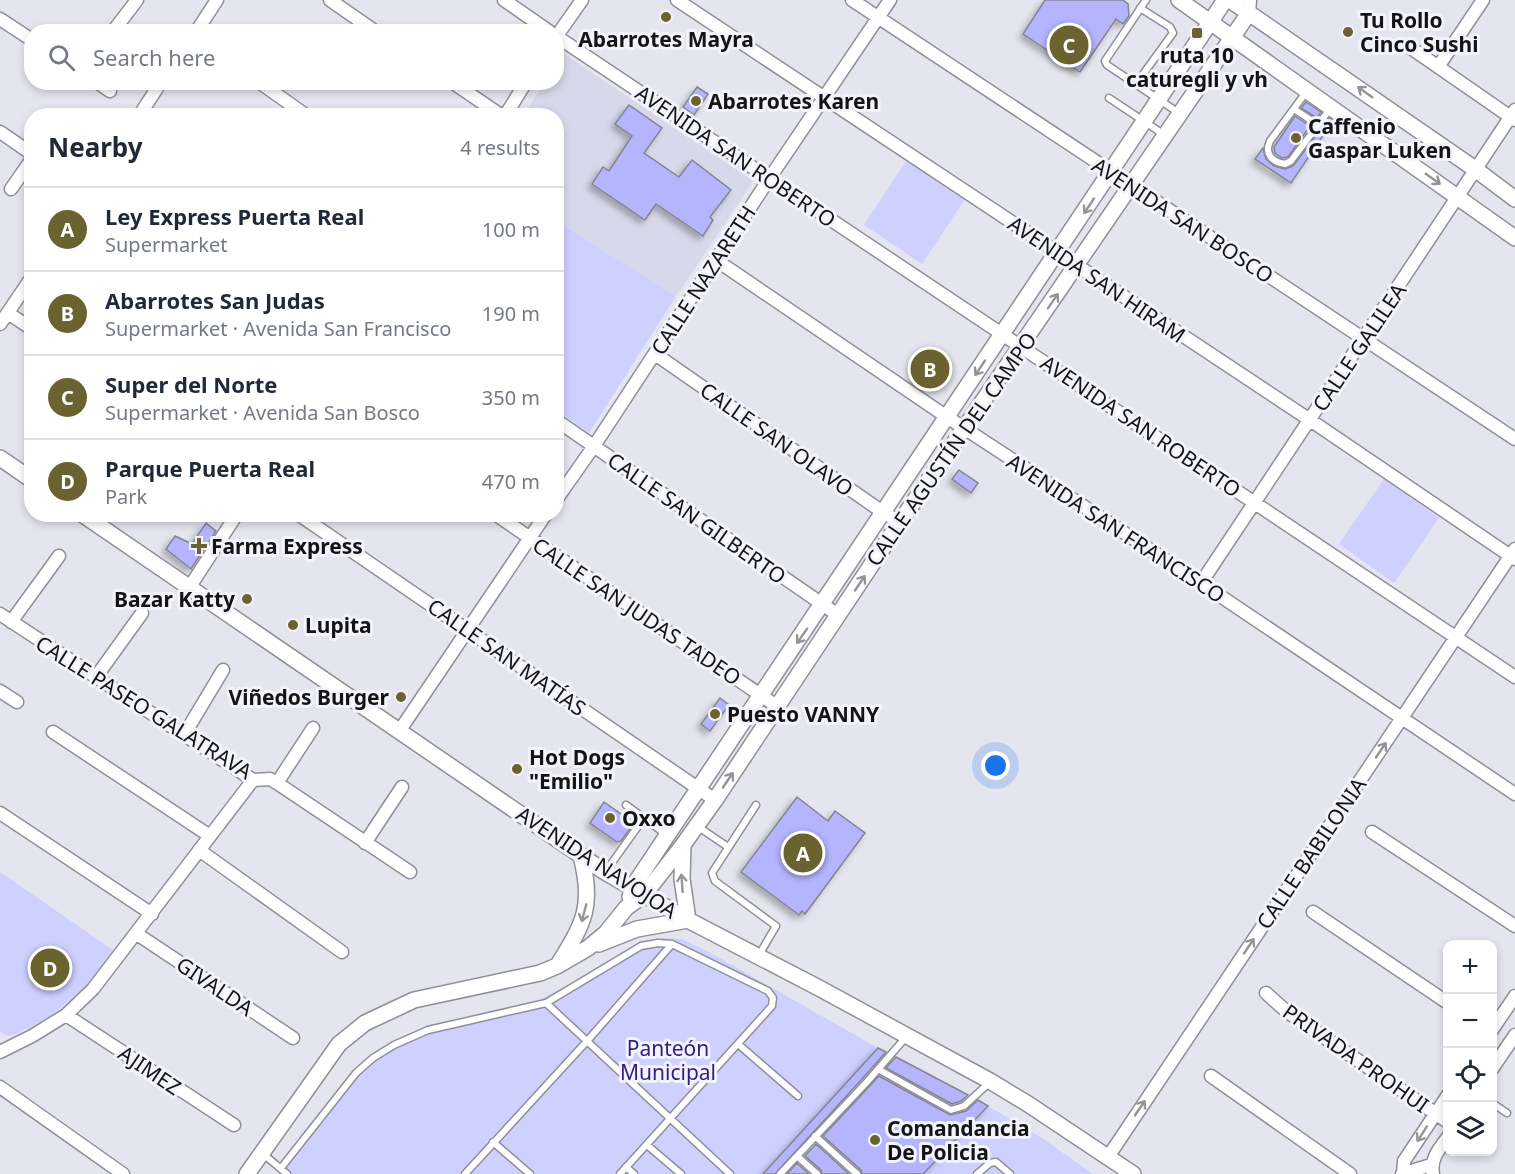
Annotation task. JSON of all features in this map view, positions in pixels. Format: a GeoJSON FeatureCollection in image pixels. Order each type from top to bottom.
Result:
{"type":"FeatureCollection","features":[{"type":"Feature","properties":{"kind":"street"},"geometry":{"type":"LineString","coordinates":[[119,24],[137,0]]}},
{"type":"Feature","properties":{"kind":"street"},"geometry":{"type":"LineString","coordinates":[[202,24],[218,0]]}},
{"type":"Feature","properties":{"kind":"street"},"geometry":{"type":"LineString","coordinates":[[330,0],[364,24]]}},
{"type":"Feature","properties":{"kind":"street"},"geometry":{"type":"LineString","coordinates":[[504,0],[538,24]]}},
{"type":"Feature","properties":{"kind":"street"},"geometry":{"type":"LineString","coordinates":[[564,26],[582,0]]}},
{"type":"Feature","properties":{"kind":"street","name":"AVENIDA SAN HIRAM"},"geometry":{"type":"LineString","coordinates":[[677,0],[1513,555]]}},
{"type":"Feature","properties":{"kind":"street","name":"AVENIDA SAN BOSCO"},"geometry":{"type":"LineString","coordinates":[[852,0],[1515,439]]}},
{"type":"Feature","properties":{"kind":"street","name":"CALLE NAZARETH"},"geometry":{"type":"LineString","coordinates":[[564,489],[890,0]]}},
{"type":"Feature","properties":{"kind":"street"},"geometry":{"type":"LineString","coordinates":[[1179,0],[1515,238]]}},
{"type":"Feature","properties":{"kind":"street","name":"CALLE AGUSTÍN DEL CAMPO"},"geometry":{"type":"LineString","coordinates":[[638,891],[668,836],[1226,0]]}},
{"type":"Feature","properties":{"kind":"street"},"geometry":{"type":"LineString","coordinates":[[1230,0],[1249,7],[1515,199]]}},
{"type":"Feature","properties":{"kind":"street"},"geometry":{"type":"LineString","coordinates":[[1438,67],[1483,0]]}},
{"type":"Feature","properties":{"kind":"street","name":"CALLE AGUSTÍN DEL CAMPO"},"geometry":{"type":"LineString","coordinates":[[638,891],[683,845],[715,800],[900,522],[1132,186],[1232,37],[1249,7]]}},
{"type":"Feature","properties":{"kind":"street"},"geometry":{"type":"LineString","coordinates":[[0,19],[24,35]]}},
{"type":"Feature","properties":{"kind":"street","name":"AVENIDA SAN ROBERTO"},"geometry":{"type":"LineString","coordinates":[[564,41],[1515,677]]}},
{"type":"Feature","properties":{"kind":"street"},"geometry":{"type":"LineString","coordinates":[[1412,48],[1514,115]]}},
{"type":"Feature","properties":{"kind":"street"},"geometry":{"type":"LineString","coordinates":[[144,108],[156,90]]}},
{"type":"Feature","properties":{"kind":"street"},"geometry":{"type":"LineString","coordinates":[[270,90],[296,108]]}},
{"type":"Feature","properties":{"kind":"street"},"geometry":{"type":"LineString","coordinates":[[464,90],[491,108]]}},
{"type":"Feature","properties":{"kind":"street"},"geometry":{"type":"LineString","coordinates":[[508,108],[521,90]]}},
{"type":"Feature","properties":{"kind":"street","name":"CALLE GALILEA"},"geometry":{"type":"LineString","coordinates":[[1201,583],[1459,197],[1475,168],[1514,115]]}},
{"type":"Feature","properties":{"kind":"street"},"geometry":{"type":"LineString","coordinates":[[0,132],[24,148]]}},
{"type":"Feature","properties":{"kind":"street"},"geometry":{"type":"LineString","coordinates":[[11,189],[24,170]]}},
{"type":"Feature","properties":{"kind":"street","name":"AVENIDA SAN FRANCISCO"},"geometry":{"type":"LineString","coordinates":[[716,261],[1515,794]]}},
{"type":"Feature","properties":{"kind":"street"},"geometry":{"type":"LineString","coordinates":[[0,324],[24,289]]}},
{"type":"Feature","properties":{"kind":"street"},"geometry":{"type":"LineString","coordinates":[[8,313],[24,324]]}},
{"type":"Feature","properties":{"kind":"street","name":"CALLE SAN OLAVO"},"geometry":{"type":"LineString","coordinates":[[655,354],[900,522]]}},
{"type":"Feature","properties":{"kind":"street","name":"CALLE SAN GILBERTO"},"geometry":{"type":"LineString","coordinates":[[564,425],[838,615]]}},
{"type":"Feature","properties":{"kind":"street"},"geometry":{"type":"LineString","coordinates":[[0,458],[24,474]]}},
{"type":"Feature","properties":{"kind":"street","name":"AVENIDA NAVOJOA"},"geometry":{"type":"LineString","coordinates":[[94,522],[605,872],[688,920],[990,1081],[1133,1174]]}},
{"type":"Feature","properties":{"kind":"street"},"geometry":{"type":"LineString","coordinates":[[189,588],[232,522]]}},
{"type":"Feature","properties":{"kind":"street","name":"CALLE SAN MATÍAS"},"geometry":{"type":"LineString","coordinates":[[310,522],[715,800]]}},
{"type":"Feature","properties":{"kind":"street","name":"CALLE SAN JUDAS TADEO"},"geometry":{"type":"LineString","coordinates":[[507,522],[778,706]]}},
{"type":"Feature","properties":{"kind":"street"},"geometry":{"type":"LineString","coordinates":[[400,730],[541,522]]}},
{"type":"Feature","properties":{"kind":"street","name":"CALLE BABILONIA"},"geometry":{"type":"LineString","coordinates":[[1108,1157],[1513,555]]}},
{"type":"Feature","properties":{"kind":"street"},"geometry":{"type":"LineString","coordinates":[[11,622],[59,556]]}},
{"type":"Feature","properties":{"kind":"street"},"geometry":{"type":"LineString","coordinates":[[96,677],[142,613]]}},
{"type":"Feature","properties":{"kind":"street","name":"CALLE PASEO GALATRAVA"},"geometry":{"type":"LineString","coordinates":[[0,614],[253,780],[270,779],[277,783],[410,872]]}},
{"type":"Feature","properties":{"kind":"street"},"geometry":{"type":"LineString","coordinates":[[184,735],[223,670]]}},
{"type":"Feature","properties":{"kind":"street"},"geometry":{"type":"LineString","coordinates":[[0,691],[17,702]]}},
{"type":"Feature","properties":{"kind":"street"},"geometry":{"type":"LineString","coordinates":[[277,783],[313,728]]}},
{"type":"Feature","properties":{"kind":"street"},"geometry":{"type":"LineString","coordinates":[[53,732],[210,836]]}},
{"type":"Feature","properties":{"kind":"street"},"geometry":{"type":"LineString","coordinates":[[0,1052],[66,1015],[93,989],[253,780]]}},
{"type":"Feature","properties":{"kind":"street"},"geometry":{"type":"LineString","coordinates":[[365,843],[402,787]]}},
{"type":"Feature","properties":{"kind":"street"},"geometry":{"type":"LineString","coordinates":[[0,813],[152,914]]}},
{"type":"Feature","properties":{"kind":"street"},"geometry":{"type":"LineString","coordinates":[[1372,832],[1515,926]]}},
{"type":"Feature","properties":{"kind":"street"},"geometry":{"type":"LineString","coordinates":[[247,1174],[339,1044],[365,1023],[414,1000],[520,979],[557,966],[588,948],[637,929],[688,920],[682,873],[683,845]]}},
{"type":"Feature","properties":{"kind":"street"},"geometry":{"type":"LineString","coordinates":[[199,850],[342,952]]}},
{"type":"Feature","properties":{"kind":"street"},"geometry":{"type":"LineString","coordinates":[[557,966],[579,932],[587,907],[587,881],[581,856]]}},
{"type":"Feature","properties":{"kind":"street"},"geometry":{"type":"LineString","coordinates":[[588,948],[606,933],[638,891]]}},
{"type":"Feature","properties":{"kind":"street"},"geometry":{"type":"LineString","coordinates":[[1313,912],[1443,1000]]}},
{"type":"Feature","properties":{"kind":"street","name":"GIVALDA"},"geometry":{"type":"LineString","coordinates":[[137,934],[293,1038]]}},
{"type":"Feature","properties":{"kind":"street","name":"PRIVADA PROHUI"},"geometry":{"type":"LineString","coordinates":[[1266,993],[1286,1011],[1443,1119]]}},
{"type":"Feature","properties":{"kind":"street"},"geometry":{"type":"LineString","coordinates":[[1497,1024],[1515,996]]}},
{"type":"Feature","properties":{"kind":"street","name":"AJIMEZ"},"geometry":{"type":"LineString","coordinates":[[66,1015],[234,1125]]}},
{"type":"Feature","properties":{"kind":"street"},"geometry":{"type":"LineString","coordinates":[[1497,1034],[1512,1040],[1497,1062]]}},
{"type":"Feature","properties":{"kind":"street"},"geometry":{"type":"LineString","coordinates":[[1210,1076],[1350,1174]]}},
{"type":"Feature","properties":{"kind":"street"},"geometry":{"type":"LineString","coordinates":[[0,1088],[123,1174]]}},
{"type":"Feature","properties":{"kind":"street"},"geometry":{"type":"LineString","coordinates":[[1443,1102],[1404,1161],[1402,1174],[1432,1170],[1434,1158],[1443,1144]]}},
{"type":"Feature","properties":{"kind":"lane"},"geometry":{"type":"LineString","coordinates":[[1146,0],[1105,61],[1107,65],[1180,113]]}},
{"type":"Feature","properties":{"kind":"lane"},"geometry":{"type":"LineString","coordinates":[[1136,84],[1173,33],[1170,27],[1140,8]]}},
{"type":"Feature","properties":{"kind":"lane"},"geometry":{"type":"LineString","coordinates":[[1308,90],[1270,141],[1267,148],[1268,155],[1273,160],[1285,164],[1291,161],[1331,107]]}},
{"type":"Feature","properties":{"kind":"lane"},"geometry":{"type":"LineString","coordinates":[[1109,99],[1165,135]]}},
{"type":"Feature","properties":{"kind":"lane"},"geometry":{"type":"LineString","coordinates":[[1294,109],[1318,125]]}},
{"type":"Feature","properties":{"kind":"lane"},"geometry":{"type":"LineString","coordinates":[[626,805],[668,836]]}},
{"type":"Feature","properties":{"kind":"lane"},"geometry":{"type":"LineString","coordinates":[[756,805],[714,868],[713,878],[776,926],[759,956]]}},
{"type":"Feature","properties":{"kind":"lane"},"geometry":{"type":"LineString","coordinates":[[605,872],[644,818]]}},
{"type":"Feature","properties":{"kind":"lane"},"geometry":{"type":"LineString","coordinates":[[696,826],[728,847]]}},
{"type":"Feature","properties":{"kind":"lane"},"geometry":{"type":"LineString","coordinates":[[281,1168],[356,1073],[373,1058],[394,1045],[428,1030],[546,1003],[641,946],[658,943],[672,944],[768,991],[773,998],[772,1006],[620,1174]]}},
{"type":"Feature","properties":{"kind":"lane"},"geometry":{"type":"LineString","coordinates":[[465,1174],[672,944]]}},
{"type":"Feature","properties":{"kind":"lane"},"geometry":{"type":"LineString","coordinates":[[546,1003],[730,1174]]}},
{"type":"Feature","properties":{"kind":"lane"},"geometry":{"type":"LineString","coordinates":[[780,1174],[907,1035]]}},
{"type":"Feature","properties":{"kind":"lane"},"geometry":{"type":"LineString","coordinates":[[738,1044],[798,1096]]}},
{"type":"Feature","properties":{"kind":"lane"},"geometry":{"type":"LineString","coordinates":[[878,1069],[951,1110],[964,1106],[990,1081]]}},
{"type":"Feature","properties":{"kind":"lane"},"geometry":{"type":"LineString","coordinates":[[1497,1106],[1507,1113]]}},
{"type":"Feature","properties":{"kind":"lane"},"geometry":{"type":"LineString","coordinates":[[815,1136],[857,1174]]}},
{"type":"Feature","properties":{"kind":"lane"},"geometry":{"type":"LineString","coordinates":[[493,1142],[530,1174]]}},
{"type":"Feature","properties":{"kind":"lane"},"geometry":{"type":"LineString","coordinates":[[647,1145],[681,1174]]}},
{"type":"Feature","properties":{"kind":"lane"},"geometry":{"type":"LineString","coordinates":[[262,1152],[287,1174]]}},
{"type":"Feature","properties":{"kind":"lane"},"geometry":{"type":"LineString","coordinates":[[797,1156],[817,1174]]}},
{"type":"Feature","properties":{"kind":"lane"},"geometry":{"type":"LineString","coordinates":[[977,1174],[990,1163],[996,1162],[1010,1174]]}},
{"type":"Feature","properties":{"kind":"lane"},"geometry":{"type":"LineString","coordinates":[[626,1167],[634,1174]]}},
{"type":"Feature","properties":{"kind":"shaded area"},"geometry":{"type":"Polygon","coordinates":[[[564,54],[753,181],[676,296],[564,224],[564,108],[528,108],[540,90],[564,90],[564,54]]]}},
{"type":"Feature","properties":{"kind":"green space"},"geometry":{"type":"Polygon","coordinates":[[[906,161],[965,199],[922,264],[864,225],[906,161]]]}},
{"type":"Feature","properties":{"kind":"green space"},"geometry":{"type":"Polygon","coordinates":[[[564,225],[676,296],[589,433],[564,415],[564,225]]]}},
{"type":"Feature","properties":{"kind":"green space"},"geometry":{"type":"Polygon","coordinates":[[[1384,479],[1439,518],[1394,583],[1339,544],[1384,479]]]}},
{"type":"Feature","properties":{"kind":"green space"},"geometry":{"type":"Polygon","coordinates":[[[0,872],[113,950],[87,985],[51,1016],[9,1036],[0,1032],[0,872]]]}},
{"type":"Feature","properties":{"kind":"green space","name":"Panteón Municipal"},"geometry":{"type":"Polygon","coordinates":[[[663,938],[681,939],[711,953],[878,1048],[763,1174],[280,1174],[342,1089],[373,1056],[401,1037],[539,1000],[647,943],[663,938]]]}},
{"type":"Feature","properties":{"kind":"green space"},"geometry":{"type":"Polygon","coordinates":[[[988,1106],[1042,1138],[1093,1174],[923,1174],[988,1106]]]}},
{"type":"Feature","properties":{"kind":"building"},"geometry":{"type":"Polygon","coordinates":[[[1045,0],[1123,0],[1128,4],[1129,16],[1123,24],[1116,19],[1080,72],[1023,34],[1045,0]]]}},
{"type":"Feature","properties":{"kind":"building","name":"Abarrotes Karen"},"geometry":{"type":"Polygon","coordinates":[[[697,87],[708,94],[694,115],[683,107],[697,87]]]}},
{"type":"Feature","properties":{"kind":"building"},"geometry":{"type":"Polygon","coordinates":[[[1306,102],[1321,112],[1317,118],[1301,108],[1306,102]]]}},
{"type":"Feature","properties":{"kind":"building"},"geometry":{"type":"Polygon","coordinates":[[[629,105],[662,128],[644,153],[679,177],[692,160],[731,190],[710,217],[713,220],[703,236],[656,204],[645,220],[592,184],[603,167],[609,171],[632,136],[615,124],[629,105]]]}},
{"type":"Feature","properties":{"kind":"building"},"geometry":{"type":"Polygon","coordinates":[[[1295,116],[1310,126],[1288,157],[1282,158],[1275,153],[1274,147],[1295,116]]]}},
{"type":"Feature","properties":{"kind":"building"},"geometry":{"type":"Polygon","coordinates":[[[1329,118],[1333,121],[1291,183],[1255,159],[1263,148],[1266,159],[1274,166],[1285,169],[1293,166],[1329,118]]]}},
{"type":"Feature","properties":{"kind":"building"},"geometry":{"type":"Polygon","coordinates":[[[935,349],[946,357],[925,389],[914,382],[935,349]]]}},
{"type":"Feature","properties":{"kind":"building"},"geometry":{"type":"Polygon","coordinates":[[[959,470],[978,483],[971,493],[952,479],[959,470]]]}},
{"type":"Feature","properties":{"kind":"building","name":"Farma Express"},"geometry":{"type":"Polygon","coordinates":[[[206,523],[216,531],[191,569],[166,549],[175,536],[192,544],[206,523]]]}},
{"type":"Feature","properties":{"kind":"building","name":"Puesto VANNY"},"geometry":{"type":"Polygon","coordinates":[[[720,698],[729,705],[710,731],[701,724],[720,698]]]}},
{"type":"Feature","properties":{"kind":"building"},"geometry":{"type":"Polygon","coordinates":[[[797,797],[828,821],[835,811],[865,833],[805,914],[802,911],[799,915],[741,872],[797,797]]]}},
{"type":"Feature","properties":{"kind":"building","name":"Oxxo"},"geometry":{"type":"Polygon","coordinates":[[[604,802],[634,823],[621,841],[617,842],[590,823],[604,802]]]}},
{"type":"Feature","properties":{"kind":"building"},"geometry":{"type":"Polygon","coordinates":[[[878,1048],[886,1052],[862,1079],[775,1174],[763,1174],[878,1048]]]}},
{"type":"Feature","properties":{"kind":"building"},"geometry":{"type":"Polygon","coordinates":[[[896,1057],[968,1095],[952,1104],[886,1068],[896,1057]]]}},
{"type":"Feature","properties":{"kind":"building"},"geometry":{"type":"Polygon","coordinates":[[[879,1076],[950,1115],[966,1111],[978,1100],[988,1106],[923,1174],[862,1174],[861,1170],[823,1136],[879,1076]]]}},
{"type":"Feature","properties":{"kind":"building"},"geometry":{"type":"Polygon","coordinates":[[[816,1144],[849,1174],[822,1174],[821,1170],[805,1156],[816,1144]]]}},
{"type":"Feature","properties":{"kind":"building"},"geometry":{"type":"Polygon","coordinates":[[[797,1163],[809,1174],[787,1174],[797,1163]]]}},
{"type":"Feature","properties":{"kind":"place","name":"Abarrotes Mayra"},"geometry":{"type":"Point","coordinates":[666,17]}},
{"type":"Feature","properties":{"kind":"place","name":"Tu Rollo Cinco Sushi"},"geometry":{"type":"Point","coordinates":[1348,32]}},
{"type":"Feature","properties":{"kind":"place","name":"ruta 10 caturegli y vh"},"geometry":{"type":"Point","coordinates":[1197,33]}},
{"type":"Feature","properties":{"kind":"place","name":"Super del Norte"},"geometry":{"type":"Point","coordinates":[1069,45]}},
{"type":"Feature","properties":{"kind":"place","name":"Abarrotes Karen"},"geometry":{"type":"Point","coordinates":[696,101]}},
{"type":"Feature","properties":{"kind":"place","name":"Caffenio Gaspar Luken"},"geometry":{"type":"Point","coordinates":[1296,138]}},
{"type":"Feature","properties":{"kind":"place","name":"Abarrotes San Judas"},"geometry":{"type":"Point","coordinates":[930,369]}},
{"type":"Feature","properties":{"kind":"place","name":"Farma Express"},"geometry":{"type":"Point","coordinates":[199,546]}},
{"type":"Feature","properties":{"kind":"place","name":"Bazar Katty"},"geometry":{"type":"Point","coordinates":[247,599]}},
{"type":"Feature","properties":{"kind":"place","name":"Lupita"},"geometry":{"type":"Point","coordinates":[293,625]}},
{"type":"Feature","properties":{"kind":"place","name":"Viñedos Burger"},"geometry":{"type":"Point","coordinates":[401,697]}},
{"type":"Feature","properties":{"kind":"place","name":"Puesto VANNY"},"geometry":{"type":"Point","coordinates":[715,714]}},
{"type":"Feature","properties":{"kind":"place","name":"Hot Dogs \"Emilio\""},"geometry":{"type":"Point","coordinates":[517,769]}},
{"type":"Feature","properties":{"kind":"place","name":"Oxxo"},"geometry":{"type":"Point","coordinates":[610,818]}},
{"type":"Feature","properties":{"kind":"place","name":"Ley Express Puerta Real"},"geometry":{"type":"Point","coordinates":[803,853]}},
{"type":"Feature","properties":{"kind":"place","name":"Parque Puerta Real"},"geometry":{"type":"Point","coordinates":[50,968]}},
{"type":"Feature","properties":{"kind":"place","name":"Comandancia De Policia"},"geometry":{"type":"Point","coordinates":[875,1140]}}]}
